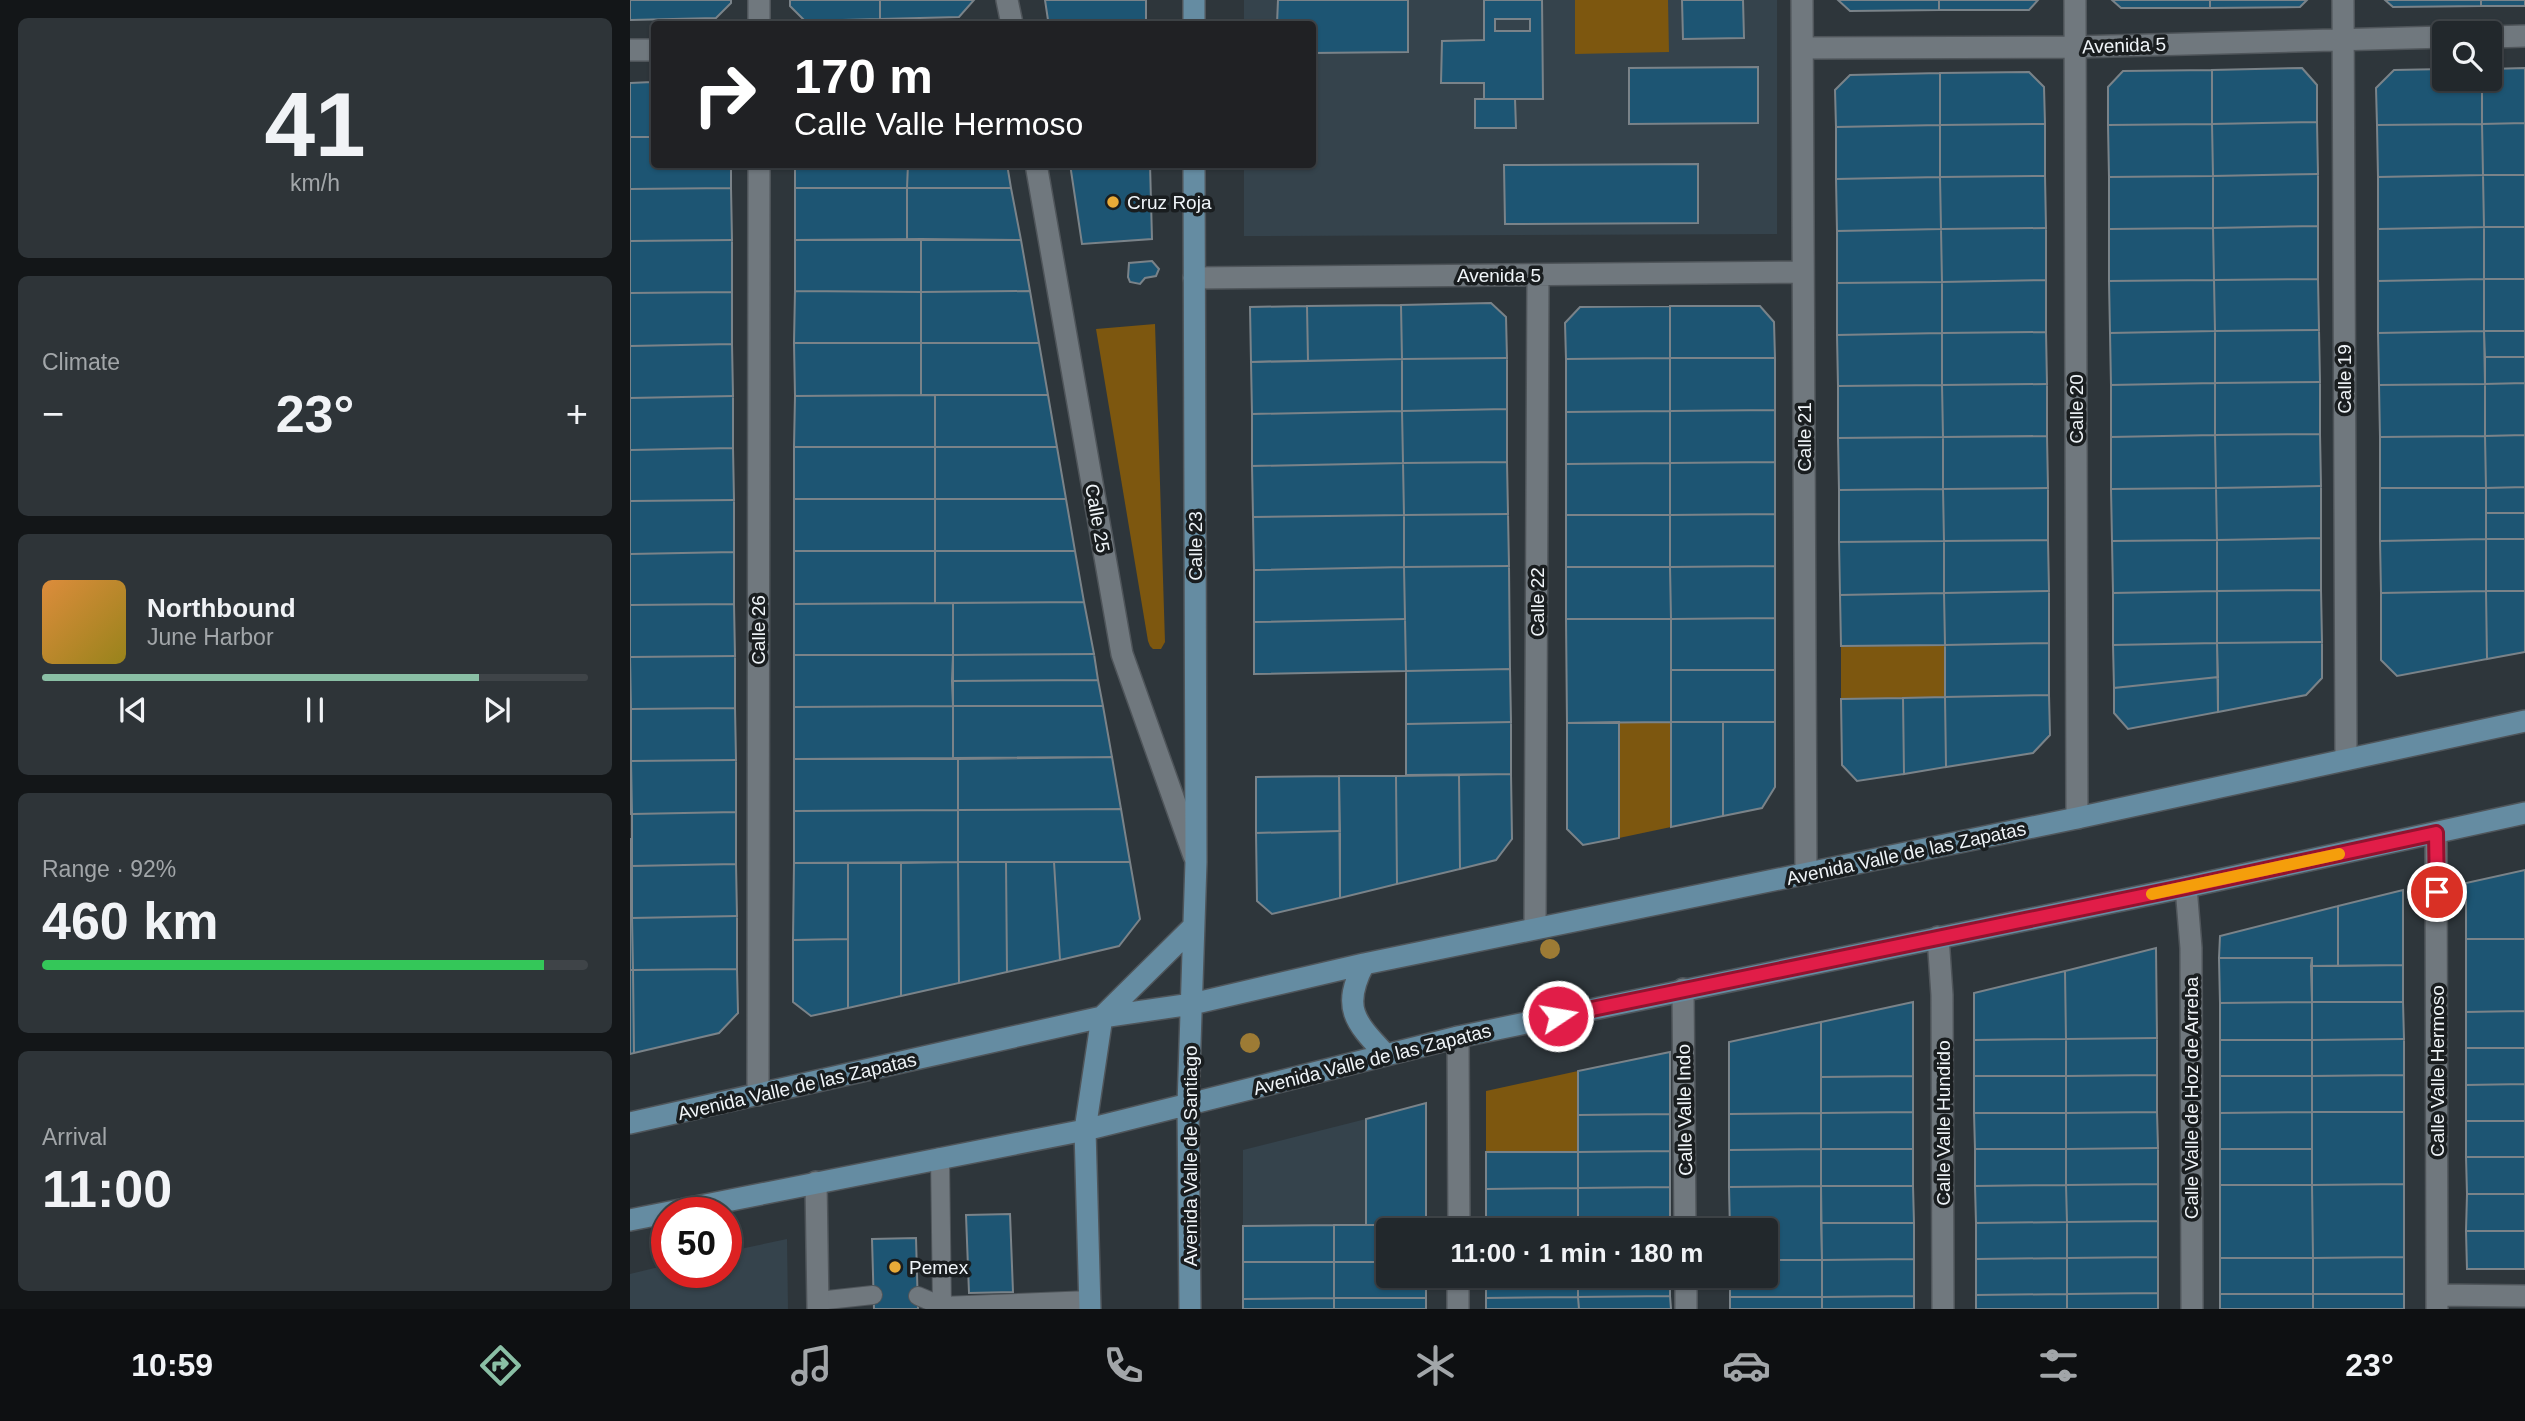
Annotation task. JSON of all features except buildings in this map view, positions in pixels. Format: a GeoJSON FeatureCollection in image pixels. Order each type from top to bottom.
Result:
{"type":"FeatureCollection","features":[{"type":"Feature","properties":{"kind":"main road"},"geometry":{"type":"LineString","coordinates":[[1194,0],[1194,21]]}},
{"type":"Feature","properties":{"kind":"main road","name":"Calle 23"},"geometry":{"type":"LineString","coordinates":[[1192,1004],[1196,862],[1194,168]]}},
{"type":"Feature","properties":{"kind":"main road","name":"Avenida Valle de las Zapatas"},"geometry":{"type":"LineString","coordinates":[[630,1123],[1102,1017],[1192,1004],[1364,964],[2077,818],[2525,721]]}},
{"type":"Feature","properties":{"kind":"main road","name":"Avenida Valle de las Zapatas"},"geometry":{"type":"LineString","coordinates":[[630,1220],[1085,1130],[1458,1037],[2186,887],[2525,813]]}},
{"type":"Feature","properties":{"kind":"main road"},"geometry":{"type":"LineString","coordinates":[[1090,1304],[1085,1130],[1102,1017],[1193,927]]}},
{"type":"Feature","properties":{"kind":"main road"},"geometry":{"type":"LineString","coordinates":[[1364,964],[1354,984],[1352,1004],[1357,1021],[1386,1055]]}},
{"type":"Feature","properties":{"kind":"main road","name":"Avenida Valle de Santiago"},"geometry":{"type":"LineString","coordinates":[[1190,1309],[1188,1105],[1192,1004]]}},
{"type":"Feature","properties":{"kind":"street"},"geometry":{"type":"LineString","coordinates":[[759,0],[759,21]]}},
{"type":"Feature","properties":{"kind":"street"},"geometry":{"type":"LineString","coordinates":[[1007,0],[1011,21]]}},
{"type":"Feature","properties":{"kind":"street","name":"Calle 21"},"geometry":{"type":"LineString","coordinates":[[1802,0],[1806,874]]}},
{"type":"Feature","properties":{"kind":"street","name":"Calle 20"},"geometry":{"type":"LineString","coordinates":[[2075,0],[2077,818]]}},
{"type":"Feature","properties":{"kind":"street","name":"Calle 19"},"geometry":{"type":"LineString","coordinates":[[2343,0],[2346,758]]}},
{"type":"Feature","properties":{"kind":"street"},"geometry":{"type":"LineString","coordinates":[[2502,37],[2525,36]]}},
{"type":"Feature","properties":{"kind":"street","name":"Avenida 5"},"geometry":{"type":"LineString","coordinates":[[1803,48],[2075,47],[2432,37]]}},
{"type":"Feature","properties":{"kind":"street"},"geometry":{"type":"LineString","coordinates":[[630,50],[651,50]]}},
{"type":"Feature","properties":{"kind":"street","name":"Calle 26"},"geometry":{"type":"LineString","coordinates":[[758,1095],[759,168]]}},
{"type":"Feature","properties":{"kind":"street","name":"Calle 25"},"geometry":{"type":"LineString","coordinates":[[1037,168],[1122,654],[1196,862]]}},
{"type":"Feature","properties":{"kind":"street","name":"Avenida 5"},"geometry":{"type":"LineString","coordinates":[[1194,278],[1803,272]]}},
{"type":"Feature","properties":{"kind":"street","name":"Calle 22"},"geometry":{"type":"LineString","coordinates":[[1535,928],[1538,275]]}},
{"type":"Feature","properties":{"kind":"street","name":"Calle Valle Hermoso"},"geometry":{"type":"LineString","coordinates":[[2436,833],[2437,1302]]}},
{"type":"Feature","properties":{"kind":"street","name":"Calle Valle de Hoz de Arreba"},"geometry":{"type":"LineString","coordinates":[[2186,887],[2191,948],[2192,1309]]}},
{"type":"Feature","properties":{"kind":"street","name":"Calle Valle Hundido"},"geometry":{"type":"LineString","coordinates":[[1938,937],[1942,995],[1943,1309]]}},
{"type":"Feature","properties":{"kind":"street","name":"Calle Valle Indo"},"geometry":{"type":"LineString","coordinates":[[1683,989],[1685,1218]]}},
{"type":"Feature","properties":{"kind":"street"},"geometry":{"type":"LineString","coordinates":[[1458,1037],[1459,1218]]}},
{"type":"Feature","properties":{"kind":"street"},"geometry":{"type":"LineString","coordinates":[[816,1182],[818,1305]]}},
{"type":"Feature","properties":{"kind":"street"},"geometry":{"type":"LineString","coordinates":[[1458,1288],[1458,1309]]}},
{"type":"Feature","properties":{"kind":"street"},"geometry":{"type":"LineString","coordinates":[[1686,1288],[1686,1309]]}},
{"type":"Feature","properties":{"kind":"street"},"geometry":{"type":"LineString","coordinates":[[2437,1302],[2525,1296]]}},
{"type":"Feature","properties":{"kind":"lane"},"geometry":{"type":"LineString","coordinates":[[940,1157],[942,1306]]}},
{"type":"Feature","properties":{"kind":"lane"},"geometry":{"type":"LineString","coordinates":[[818,1305],[873,1295]]}},
{"type":"Feature","properties":{"kind":"lane"},"geometry":{"type":"LineString","coordinates":[[918,1296],[942,1306],[1090,1304]]}},
{"type":"Feature","properties":{"kind":"shaded area"},"geometry":{"type":"Polygon","coordinates":[[[1244,0],[1777,0],[1777,234],[1244,236],[1244,168],[1316,168],[1316,21],[1244,21],[1244,0]]]}},
{"type":"Feature","properties":{"kind":"shaded area"},"geometry":{"type":"Polygon","coordinates":[[[1575,0],[1668,0],[1669,52],[1575,54],[1575,0]]]}},
{"type":"Feature","properties":{"kind":"shaded area"},"geometry":{"type":"Polygon","coordinates":[[[1155,324],[1165,642],[1161,649],[1153,649],[1148,641],[1096,329],[1155,324]]]}},
{"type":"Feature","properties":{"kind":"shaded area"},"geometry":{"type":"Polygon","coordinates":[[[1945,645],[1945,697],[1841,699],[1841,646],[1945,645]]]}},
{"type":"Feature","properties":{"kind":"shaded area"},"geometry":{"type":"Polygon","coordinates":[[[1671,722],[1671,827],[1619,838],[1619,723],[1671,722]]]}},
{"type":"Feature","properties":{"kind":"shaded area"},"geometry":{"type":"Polygon","coordinates":[[[1578,1071],[1578,1152],[1486,1152],[1486,1091],[1578,1071]]]}},
{"type":"Feature","properties":{"kind":"shaded area"},"geometry":{"type":"Polygon","coordinates":[[[1366,1119],[1366,1225],[1243,1226],[1243,1150],[1366,1119]]]}},
{"type":"Feature","properties":{"kind":"shaded area"},"geometry":{"type":"Polygon","coordinates":[[[787,1239],[788,1309],[630,1309],[630,1274],[651,1269],[651,1288],[742,1288],[742,1249],[787,1239]]]}},
{"type":"Feature","properties":{"kind":"slow traffic"},"geometry":{"type":"LineString","coordinates":[[2152,894],[2339,854]]}},
{"type":"Feature","properties":{"kind":"place","name":"Cruz Roja"},"geometry":{"type":"Point","coordinates":[1113,202]}},
{"type":"Feature","properties":{"kind":"place","name":"Pemex"},"geometry":{"type":"Point","coordinates":[895,1267]}},
{"type":"Feature","properties":{"kind":"route"},"geometry":{"type":"LineString","coordinates":[[1558,1016],[2436,833],[2437,892]]}}]}
